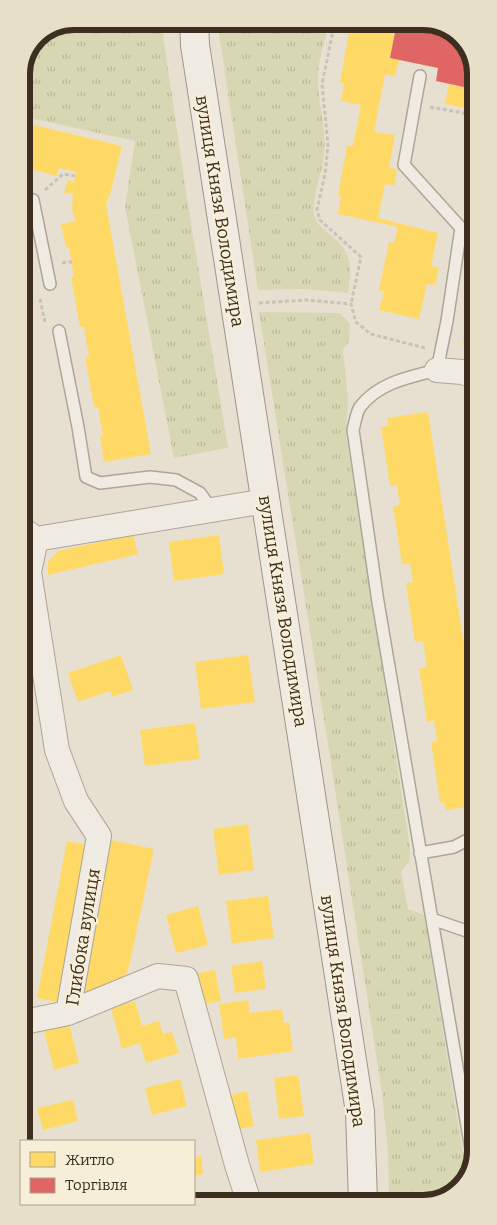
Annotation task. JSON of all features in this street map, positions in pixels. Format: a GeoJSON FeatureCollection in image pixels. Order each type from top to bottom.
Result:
{"type":"FeatureCollection","features":[{"type":"Feature","properties":{"kind":"main road","name":"вулиця Князя Володимира"},"geometry":{"type":"LineString","coordinates":[[194,30],[194,45],[360,1112],[363,1195]]}},
{"type":"Feature","properties":{"kind":"street"},"geometry":{"type":"LineString","coordinates":[[437,370],[467,374]]}},
{"type":"Feature","properties":{"kind":"street"},"geometry":{"type":"LineString","coordinates":[[30,534],[266,501]]}},
{"type":"Feature","properties":{"kind":"street","name":"Глибока вулиця"},"geometry":{"type":"LineString","coordinates":[[30,600],[57,750],[76,801],[99,836],[68,1013]]}},
{"type":"Feature","properties":{"kind":"street","name":"Глибока вулиця"},"geometry":{"type":"LineString","coordinates":[[68,1013],[158,976],[186,979],[247,1195]]}},
{"type":"Feature","properties":{"kind":"street"},"geometry":{"type":"LineString","coordinates":[[30,1021],[68,1013]]}},
{"type":"Feature","properties":{"kind":"lane"},"geometry":{"type":"LineString","coordinates":[[420,76],[404,165],[460,228],[437,370],[399,380],[375,393],[359,409],[353,430],[378,602],[467,1126]]}},
{"type":"Feature","properties":{"kind":"lane"},"geometry":{"type":"LineString","coordinates":[[30,210],[50,284]]}},
{"type":"Feature","properties":{"kind":"lane"},"geometry":{"type":"LineString","coordinates":[[59,331],[86,477],[100,483],[150,477],[176,480],[200,493],[212,510]]}},
{"type":"Feature","properties":{"kind":"lane"},"geometry":{"type":"LineString","coordinates":[[420,853],[454,847],[467,840]]}},
{"type":"Feature","properties":{"kind":"lane"},"geometry":{"type":"LineString","coordinates":[[432,919],[467,931]]}},
{"type":"Feature","properties":{"kind":"path"},"geometry":{"type":"LineString","coordinates":[[333,30],[322,84],[328,145],[325,174],[317,210],[320,220],[361,257],[351,304],[356,322],[371,334],[427,349],[437,370]]}},
{"type":"Feature","properties":{"kind":"path"},"geometry":{"type":"LineString","coordinates":[[443,109],[467,114]]}},
{"type":"Feature","properties":{"kind":"path"},"geometry":{"type":"LineString","coordinates":[[30,197],[63,174],[75,176]]}},
{"type":"Feature","properties":{"kind":"path"},"geometry":{"type":"LineString","coordinates":[[50,284],[38,286],[45,324],[47,333],[59,331]]}},
{"type":"Feature","properties":{"kind":"path"},"geometry":{"type":"LineString","coordinates":[[259,303],[306,300],[351,304]]}},
{"type":"Feature","properties":{"kind":"green space"},"geometry":{"type":"Polygon","coordinates":[[[74,30],[162,30],[187,199],[228,448],[174,458],[125,207],[135,141],[30,118],[31,62],[39,47],[45,41],[60,32],[74,30]]]}},
{"type":"Feature","properties":{"kind":"green space"},"geometry":{"type":"Polygon","coordinates":[[[218,30],[328,30],[318,74],[325,144],[314,215],[318,223],[342,247],[349,259],[348,293],[306,289],[258,290],[218,30]]]}},
{"type":"Feature","properties":{"kind":"green space"},"geometry":{"type":"Polygon","coordinates":[[[259,312],[340,313],[350,324],[349,342],[343,350],[348,401],[346,435],[410,848],[409,862],[401,872],[408,909],[424,915],[465,1165],[458,1178],[450,1186],[429,1195],[389,1195],[388,1150],[382,1093],[259,312]]]}},
{"type":"Feature","properties":{"kind":"building: Житло"},"geometry":{"type":"Polygon","coordinates":[[[355,30],[395,30],[390,58],[399,60],[395,76],[385,74],[374,132],[395,135],[389,168],[397,169],[394,186],[385,184],[378,218],[438,233],[431,266],[439,268],[435,285],[427,284],[419,319],[379,310],[384,292],[379,290],[389,242],[394,243],[398,227],[338,214],[341,196],[338,195],[347,146],[353,146],[361,105],[341,101],[344,84],[340,82],[349,33],[354,34],[355,30]]]}},
{"type":"Feature","properties":{"kind":"building: Житло"},"geometry":{"type":"Polygon","coordinates":[[[449,84],[467,88],[467,108],[445,104],[449,84]]]}},
{"type":"Feature","properties":{"kind":"building: Житло"},"geometry":{"type":"Polygon","coordinates":[[[30,124],[122,146],[106,205],[151,454],[104,462],[100,436],[103,436],[98,407],[94,407],[85,357],[89,357],[84,327],[80,327],[71,277],[74,277],[69,247],[66,247],[61,224],[75,221],[72,208],[73,194],[64,193],[68,180],[74,182],[76,172],[59,168],[57,176],[30,169],[30,124]]]}},
{"type":"Feature","properties":{"kind":"building: Житло"},"geometry":{"type":"Polygon","coordinates":[[[467,324],[467,344],[462,343],[467,324]]]}},
{"type":"Feature","properties":{"kind":"building: Житло"},"geometry":{"type":"Polygon","coordinates":[[[428,412],[467,665],[467,807],[446,810],[444,802],[440,803],[431,742],[437,741],[434,720],[427,722],[419,668],[427,667],[423,641],[415,642],[406,583],[413,582],[410,563],[402,564],[393,506],[400,505],[397,485],[390,486],[381,427],[388,426],[387,418],[428,412]]]}},
{"type":"Feature","properties":{"kind":"building: Житло"},"geometry":{"type":"Polygon","coordinates":[[[133,535],[138,554],[48,575],[48,562],[58,551],[133,535]]]}},
{"type":"Feature","properties":{"kind":"building: Житло"},"geometry":{"type":"Polygon","coordinates":[[[219,535],[224,574],[174,581],[169,542],[219,535]]]}},
{"type":"Feature","properties":{"kind":"building: Житло"},"geometry":{"type":"Polygon","coordinates":[[[121,655],[133,690],[112,697],[110,691],[78,702],[68,673],[121,655]]]}},
{"type":"Feature","properties":{"kind":"building: Житло"},"geometry":{"type":"Polygon","coordinates":[[[248,655],[255,702],[201,709],[195,662],[248,655]]]}},
{"type":"Feature","properties":{"kind":"building: Житло"},"geometry":{"type":"Polygon","coordinates":[[[195,723],[200,759],[145,766],[140,730],[195,723]]]}},
{"type":"Feature","properties":{"kind":"building: Житло"},"geometry":{"type":"Polygon","coordinates":[[[248,824],[254,870],[219,875],[213,829],[248,824]]]}},
{"type":"Feature","properties":{"kind":"building: Житло"},"geometry":{"type":"Polygon","coordinates":[[[111,840],[154,849],[128,971],[117,985],[107,984],[99,995],[79,991],[111,840]]]}},
{"type":"Feature","properties":{"kind":"building: Житло"},"geometry":{"type":"Polygon","coordinates":[[[67,841],[87,845],[58,1002],[37,998],[67,841]]]}},
{"type":"Feature","properties":{"kind":"building: Житло"},"geometry":{"type":"Polygon","coordinates":[[[268,896],[274,938],[232,944],[226,901],[268,896]]]}},
{"type":"Feature","properties":{"kind":"building: Житло"},"geometry":{"type":"Polygon","coordinates":[[[198,906],[208,945],[176,953],[166,915],[198,906]]]}},
{"type":"Feature","properties":{"kind":"building: Житло"},"geometry":{"type":"Polygon","coordinates":[[[262,961],[266,989],[235,993],[231,966],[262,961]]]}},
{"type":"Feature","properties":{"kind":"building: Житло"},"geometry":{"type":"Polygon","coordinates":[[[215,970],[221,1001],[199,1005],[193,974],[215,970]]]}},
{"type":"Feature","properties":{"kind":"building: Житло"},"geometry":{"type":"Polygon","coordinates":[[[248,1000],[250,1013],[282,1009],[284,1023],[289,1022],[293,1051],[238,1059],[236,1037],[224,1039],[219,1004],[248,1000]]]}},
{"type":"Feature","properties":{"kind":"building: Житло"},"geometry":{"type":"Polygon","coordinates":[[[135,1001],[142,1026],[159,1021],[163,1034],[172,1032],[179,1053],[146,1063],[140,1043],[122,1049],[111,1008],[135,1001]]]}},
{"type":"Feature","properties":{"kind":"building: Житло"},"geometry":{"type":"Polygon","coordinates":[[[69,1024],[79,1063],[54,1070],[44,1031],[69,1024]]]}},
{"type":"Feature","properties":{"kind":"building: Житло"},"geometry":{"type":"Polygon","coordinates":[[[298,1075],[304,1116],[279,1119],[274,1078],[298,1075]]]}},
{"type":"Feature","properties":{"kind":"building: Житло"},"geometry":{"type":"Polygon","coordinates":[[[180,1079],[187,1106],[152,1115],[145,1088],[180,1079]]]}},
{"type":"Feature","properties":{"kind":"building: Житло"},"geometry":{"type":"Polygon","coordinates":[[[247,1091],[254,1126],[233,1130],[226,1096],[247,1091]]]}},
{"type":"Feature","properties":{"kind":"building: Житло"},"geometry":{"type":"Polygon","coordinates":[[[73,1100],[78,1121],[43,1130],[37,1108],[73,1100]]]}},
{"type":"Feature","properties":{"kind":"building: Житло"},"geometry":{"type":"Polygon","coordinates":[[[310,1133],[314,1164],[260,1172],[256,1140],[310,1133]]]}},
{"type":"Feature","properties":{"kind":"building: Житло"},"geometry":{"type":"Polygon","coordinates":[[[201,1156],[203,1174],[195,1176],[195,1157],[201,1156]]]}},
{"type":"Feature","properties":{"kind":"building: Торгівля"},"geometry":{"type":"Polygon","coordinates":[[[395,30],[412,30],[445,36],[458,47],[465,60],[467,88],[436,81],[438,68],[390,58],[395,30]]]}}]}
